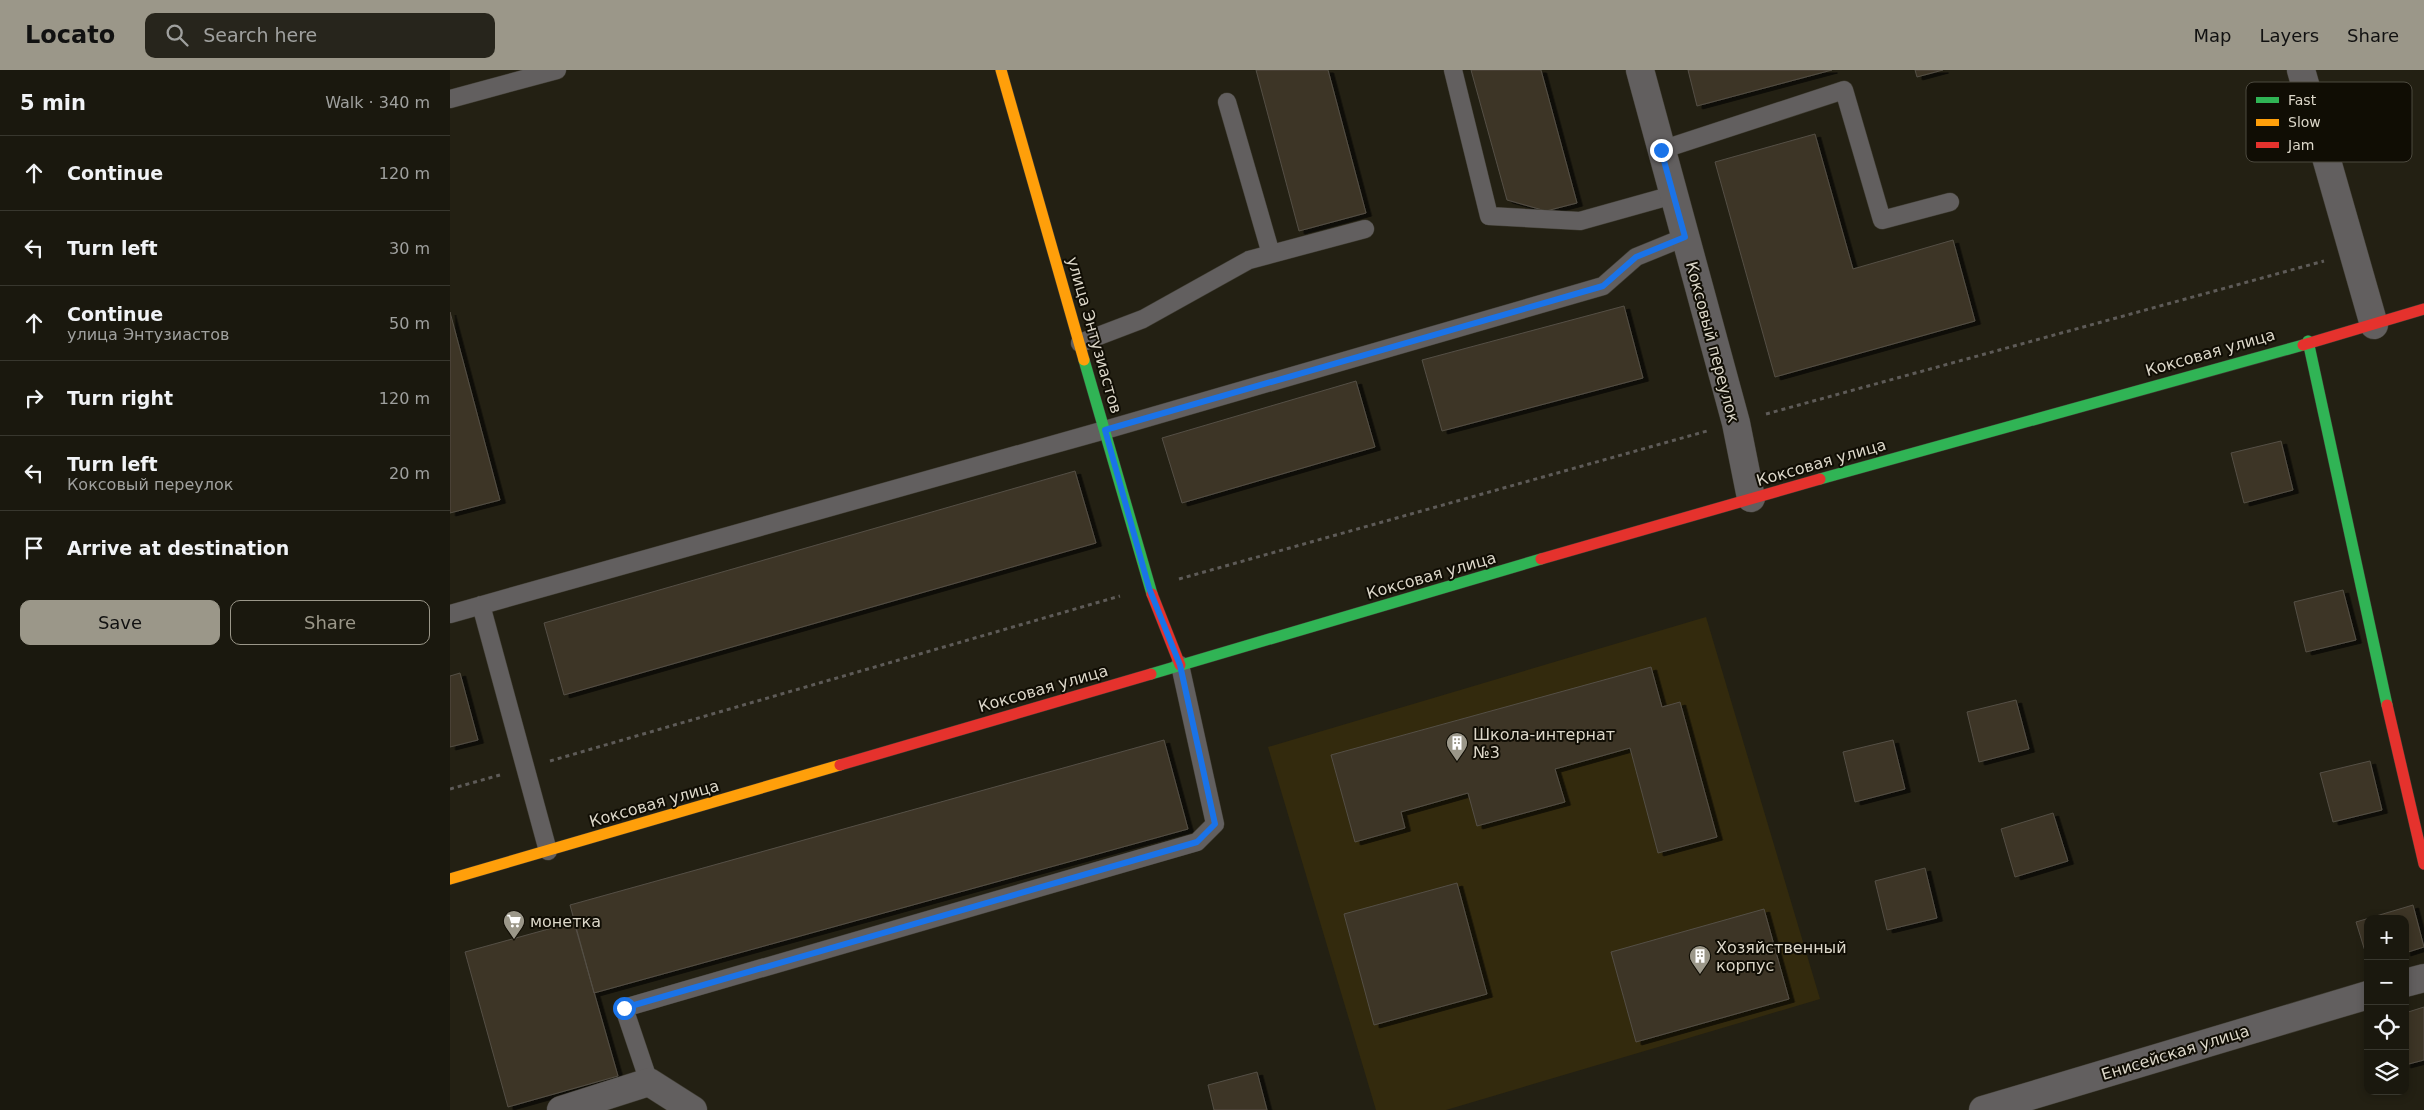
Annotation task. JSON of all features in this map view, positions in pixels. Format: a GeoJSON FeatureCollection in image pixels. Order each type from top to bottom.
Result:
{"type":"FeatureCollection","features":[{"type":"Feature","properties":{"kind":"main road","name":"улица Энтузиастов"},"geometry":{"type":"LineString","coordinates":[[1001,70],[1149,588],[1180,665]]}},
{"type":"Feature","properties":{"kind":"main road","name":"Коксовая улица"},"geometry":{"type":"LineString","coordinates":[[450,879],[1751,498],[2308,341],[2374,325],[2424,309]]}},
{"type":"Feature","properties":{"kind":"main road"},"geometry":{"type":"LineString","coordinates":[[2308,341],[2375,656],[2424,864]]}},
{"type":"Feature","properties":{"kind":"street","name":"Коксовый переулок"},"geometry":{"type":"LineString","coordinates":[[1640,70],[1736,423],[1751,498]]}},
{"type":"Feature","properties":{"kind":"street"},"geometry":{"type":"LineString","coordinates":[[2300,70],[2304,82]]}},
{"type":"Feature","properties":{"kind":"street"},"geometry":{"type":"LineString","coordinates":[[2327,162],[2374,325]]}},
{"type":"Feature","properties":{"kind":"street"},"geometry":{"type":"LineString","coordinates":[[2409,982],[2424,978]]}},
{"type":"Feature","properties":{"kind":"street","name":"Енисейская улица"},"geometry":{"type":"LineString","coordinates":[[1983,1110],[2364,996]]}},
{"type":"Feature","properties":{"kind":"street"},"geometry":{"type":"LineString","coordinates":[[561,1110],[649,1082],[693,1110]]}},
{"type":"Feature","properties":{"kind":"lane"},"geometry":{"type":"LineString","coordinates":[[450,99],[557,70]]}},
{"type":"Feature","properties":{"kind":"lane"},"geometry":{"type":"LineString","coordinates":[[1453,70],[1489,216],[1580,221],[1673,195]]}},
{"type":"Feature","properties":{"kind":"lane"},"geometry":{"type":"LineString","coordinates":[[1661,150],[1844,90],[1882,220],[1950,202]]}},
{"type":"Feature","properties":{"kind":"lane"},"geometry":{"type":"LineString","coordinates":[[1227,102],[1271,254]]}},
{"type":"Feature","properties":{"kind":"lane"},"geometry":{"type":"LineString","coordinates":[[1080,343],[1143,319],[1249,260],[1365,229]]}},
{"type":"Feature","properties":{"kind":"lane"},"geometry":{"type":"LineString","coordinates":[[450,614],[1105,430],[1603,286],[1636,257],[1685,237]]}},
{"type":"Feature","properties":{"kind":"lane"},"geometry":{"type":"LineString","coordinates":[[481,605],[548,851]]}},
{"type":"Feature","properties":{"kind":"lane"},"geometry":{"type":"LineString","coordinates":[[649,1082],[624,1008],[1197,842],[1215,824],[1180,665]]}},
{"type":"Feature","properties":{"kind":"path"},"geometry":{"type":"LineString","coordinates":[[450,789],[1149,588],[1736,423],[2354,253]]}},
{"type":"Feature","properties":{"kind":"shaded area"},"geometry":{"type":"Polygon","coordinates":[[[1706,617],[1820,999],[1446,1110],[1376,1110],[1268,747],[1706,617]]]}},
{"type":"Feature","properties":{"kind":"building"},"geometry":{"type":"Polygon","coordinates":[[[1256,70],[1328,70],[1366,213],[1299,231],[1256,70]]]}},
{"type":"Feature","properties":{"kind":"building"},"geometry":{"type":"Polygon","coordinates":[[[1471,70],[1541,70],[1577,203],[1546,211],[1507,200],[1471,70]]]}},
{"type":"Feature","properties":{"kind":"building"},"geometry":{"type":"Polygon","coordinates":[[[1688,70],[1832,70],[1697,106],[1688,70]]]}},
{"type":"Feature","properties":{"kind":"building"},"geometry":{"type":"Polygon","coordinates":[[[1915,70],[1943,70],[1917,77],[1915,70]]]}},
{"type":"Feature","properties":{"kind":"building"},"geometry":{"type":"Polygon","coordinates":[[[1815,134],[1853,269],[1953,240],[1975,321],[1775,377],[1715,162],[1815,134]]]}},
{"type":"Feature","properties":{"kind":"building"},"geometry":{"type":"Polygon","coordinates":[[[1624,306],[1643,378],[1442,431],[1422,360],[1624,306]]]}},
{"type":"Feature","properties":{"kind":"building"},"geometry":{"type":"Polygon","coordinates":[[[450,312],[500,500],[450,513],[450,312]]]}},
{"type":"Feature","properties":{"kind":"building"},"geometry":{"type":"Polygon","coordinates":[[[1356,381],[1375,447],[1182,503],[1162,438],[1356,381]]]}},
{"type":"Feature","properties":{"kind":"building"},"geometry":{"type":"Polygon","coordinates":[[[2281,441],[2293,490],[2244,503],[2231,453],[2281,441]]]}},
{"type":"Feature","properties":{"kind":"building"},"geometry":{"type":"Polygon","coordinates":[[[1075,471],[1096,543],[564,695],[544,623],[1075,471]]]}},
{"type":"Feature","properties":{"kind":"building"},"geometry":{"type":"Polygon","coordinates":[[[2343,590],[2356,640],[2306,652],[2294,602],[2343,590]]]}},
{"type":"Feature","properties":{"kind":"building","name":"Школа-интернат №3"},"geometry":{"type":"Polygon","coordinates":[[[1651,667],[1662,707],[1680,702],[1717,837],[1658,853],[1630,748],[1555,769],[1565,802],[1477,826],[1468,793],[1401,812],[1405,828],[1355,842],[1331,755],[1651,667]]]}},
{"type":"Feature","properties":{"kind":"building"},"geometry":{"type":"Polygon","coordinates":[[[460,673],[478,740],[450,747],[450,676],[460,673]]]}},
{"type":"Feature","properties":{"kind":"building"},"geometry":{"type":"Polygon","coordinates":[[[2016,700],[2029,749],[1979,762],[1967,712],[2016,700]]]}},
{"type":"Feature","properties":{"kind":"building"},"geometry":{"type":"Polygon","coordinates":[[[1164,740],[1188,829],[594,993],[570,905],[1164,740]]]}},
{"type":"Feature","properties":{"kind":"building"},"geometry":{"type":"Polygon","coordinates":[[[1893,740],[1905,789],[1855,802],[1843,752],[1893,740]]]}},
{"type":"Feature","properties":{"kind":"building"},"geometry":{"type":"Polygon","coordinates":[[[2370,761],[2382,810],[2333,822],[2320,773],[2370,761]]]}},
{"type":"Feature","properties":{"kind":"building"},"geometry":{"type":"Polygon","coordinates":[[[2053,813],[2068,861],[2015,877],[2001,829],[2053,813]]]}},
{"type":"Feature","properties":{"kind":"building"},"geometry":{"type":"Polygon","coordinates":[[[1925,868],[1937,918],[1887,930],[1875,881],[1925,868]]]}},
{"type":"Feature","properties":{"kind":"building"},"geometry":{"type":"Polygon","coordinates":[[[1457,883],[1487,994],[1374,1025],[1344,914],[1457,883]]]}},
{"type":"Feature","properties":{"kind":"building"},"geometry":{"type":"Polygon","coordinates":[[[2413,905],[2424,947],[2409,952],[2409,915],[2379,915],[2413,905]]]}},
{"type":"Feature","properties":{"kind":"building","name":"Хозяйственный корпус"},"geometry":{"type":"Polygon","coordinates":[[[1764,909],[1789,999],[1636,1042],[1611,952],[1764,909]]]}},
{"type":"Feature","properties":{"kind":"building"},"geometry":{"type":"Polygon","coordinates":[[[2364,920],[2364,948],[2356,922],[2364,920]]]}},
{"type":"Feature","properties":{"kind":"building"},"geometry":{"type":"Polygon","coordinates":[[[574,922],[618,1076],[508,1107],[465,952],[574,922]]]}},
{"type":"Feature","properties":{"kind":"building"},"geometry":{"type":"Polygon","coordinates":[[[2424,1007],[2424,1060],[2409,1064],[2409,1050],[2409,1012],[2424,1007]]]}},
{"type":"Feature","properties":{"kind":"building"},"geometry":{"type":"Polygon","coordinates":[[[1257,1072],[1267,1110],[1214,1110],[1208,1085],[1257,1072]]]}},
{"type":"Feature","properties":{"kind":"traffic: fast"},"geometry":{"type":"LineString","coordinates":[[2308,341],[2387,705]]}},
{"type":"Feature","properties":{"kind":"traffic: fast"},"geometry":{"type":"LineString","coordinates":[[1820,479],[2303,345]]}},
{"type":"Feature","properties":{"kind":"traffic: fast"},"geometry":{"type":"LineString","coordinates":[[1084,360],[1152,594]]}},
{"type":"Feature","properties":{"kind":"traffic: fast"},"geometry":{"type":"LineString","coordinates":[[1151,674],[1541,559]]}},
{"type":"Feature","properties":{"kind":"traffic: slow"},"geometry":{"type":"LineString","coordinates":[[1001,70],[1084,360]]}},
{"type":"Feature","properties":{"kind":"traffic: slow"},"geometry":{"type":"LineString","coordinates":[[450,879],[840,765]]}},
{"type":"Feature","properties":{"kind":"traffic: jam"},"geometry":{"type":"LineString","coordinates":[[2303,345],[2424,309]]}},
{"type":"Feature","properties":{"kind":"traffic: jam"},"geometry":{"type":"LineString","coordinates":[[1541,559],[1820,479]]}},
{"type":"Feature","properties":{"kind":"traffic: jam"},"geometry":{"type":"LineString","coordinates":[[1152,594],[1180,665]]}},
{"type":"Feature","properties":{"kind":"traffic: jam"},"geometry":{"type":"LineString","coordinates":[[840,765],[1151,674]]}},
{"type":"Feature","properties":{"kind":"traffic: jam"},"geometry":{"type":"LineString","coordinates":[[2387,705],[2424,864]]}},
{"type":"Feature","properties":{"kind":"place","name":"Школа-интернат №3"},"geometry":{"type":"Point","coordinates":[1457,762]}},
{"type":"Feature","properties":{"kind":"place","name":"монетка"},"geometry":{"type":"Point","coordinates":[514,940]}},
{"type":"Feature","properties":{"kind":"place","name":"Хозяйственный корпус"},"geometry":{"type":"Point","coordinates":[1700,975]}},
{"type":"Feature","properties":{"kind":"route"},"geometry":{"type":"LineString","coordinates":[[624,1008],[1197,842],[1215,824],[1180,665],[1149,588],[1105,430],[1603,286],[1636,257],[1685,237],[1661,150]]}}]}
